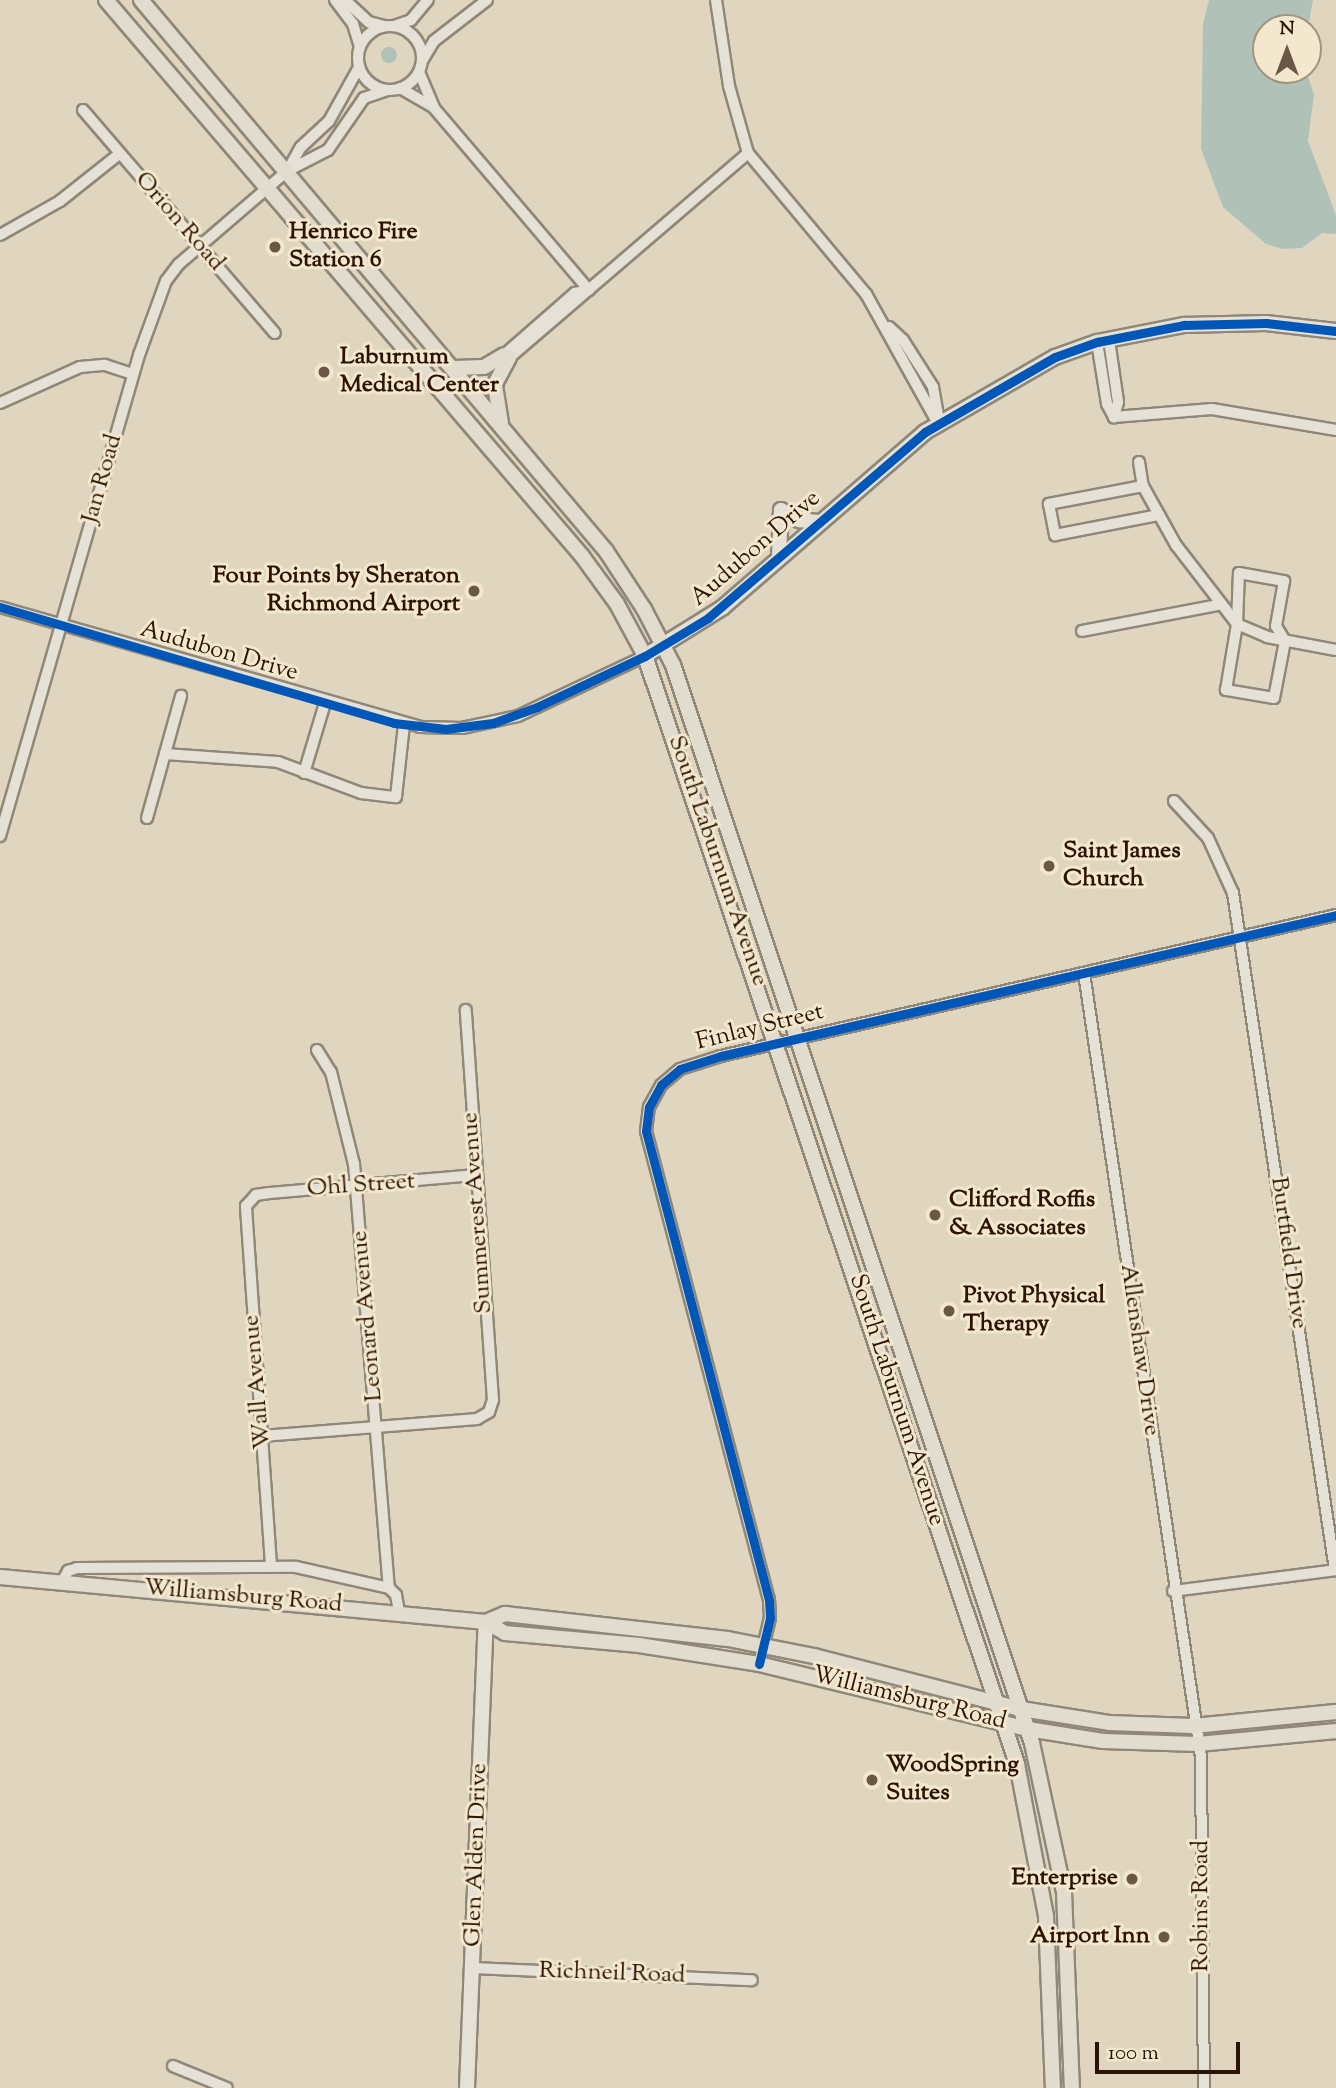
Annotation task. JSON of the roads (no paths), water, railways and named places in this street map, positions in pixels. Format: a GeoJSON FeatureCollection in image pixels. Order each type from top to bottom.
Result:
{"type":"FeatureCollection","features":[{"type":"Feature","properties":{"kind":"main road","name":"South Laburnum Avenue"},"geometry":{"type":"LineString","coordinates":[[106,0],[582,556],[617,604],[645,656],[778,1043],[1004,1723],[1026,1799],[1041,1879],[1052,2005],[1053,2088]]}},
{"type":"Feature","properties":{"kind":"main road","name":"South Laburnum Avenue"},"geometry":{"type":"LineString","coordinates":[[141,0],[454,368],[617,565],[663,644],[684,693],[800,1037],[1028,1729],[1051,1814],[1064,1892],[1072,2088]]}},
{"type":"Feature","properties":{"kind":"main road"},"geometry":{"type":"LineString","coordinates":[[454,368],[492,365],[507,356]]}},
{"type":"Feature","properties":{"kind":"main road"},"geometry":{"type":"LineString","coordinates":[[501,424],[495,384],[507,356]]}},
{"type":"Feature","properties":{"kind":"main road","name":"Williamsburg Road"},"geometry":{"type":"LineString","coordinates":[[0,1577],[486,1622],[505,1633],[648,1646],[759,1664],[1028,1729],[1121,1743],[1198,1744],[1336,1731]]}},
{"type":"Feature","properties":{"kind":"main road","name":"Williamsburg Road"},"geometry":{"type":"LineString","coordinates":[[486,1622],[505,1614],[764,1646],[1021,1709],[1109,1723],[1194,1726],[1336,1712]]}},
{"type":"Feature","properties":{"kind":"street"},"geometry":{"type":"LineString","coordinates":[[287,171],[301,147],[328,121],[359,67],[360,47],[353,24],[335,0]]}},
{"type":"Feature","properties":{"kind":"street"},"geometry":{"type":"LineString","coordinates":[[345,0],[369,22],[411,34],[434,108]]}},
{"type":"Feature","properties":{"kind":"street"},"geometry":{"type":"LineString","coordinates":[[360,47],[365,37],[388,26],[411,20],[428,0]]}},
{"type":"Feature","properties":{"kind":"street"},"geometry":{"type":"LineString","coordinates":[[287,171],[328,150],[364,98],[400,88],[421,67],[434,41],[487,0]]}},
{"type":"Feature","properties":{"kind":"street"},"geometry":{"type":"LineString","coordinates":[[716,0],[729,86],[748,153],[866,294],[880,320],[903,340],[933,387],[939,425]]}},
{"type":"Feature","properties":{"kind":"street"},"geometry":{"type":"LineString","coordinates":[[359,67],[370,83],[387,90]]}},
{"type":"Feature","properties":{"kind":"street"},"geometry":{"type":"LineString","coordinates":[[400,88],[434,108],[589,290]]}},
{"type":"Feature","properties":{"kind":"street","name":"Orion Road"},"geometry":{"type":"LineString","coordinates":[[83,110],[275,333]]}},
{"type":"Feature","properties":{"kind":"street"},"geometry":{"type":"LineString","coordinates":[[507,356],[589,290],[748,153]]}},
{"type":"Feature","properties":{"kind":"street"},"geometry":{"type":"LineString","coordinates":[[0,235],[60,201],[120,154]]}},
{"type":"Feature","properties":{"kind":"street","name":"Jan Road"},"geometry":{"type":"LineString","coordinates":[[0,836],[133,374],[166,281],[200,246],[287,171]]}},
{"type":"Feature","properties":{"kind":"street","name":"Audubon Drive"},"geometry":{"type":"LineString","coordinates":[[0,607],[404,725],[446,729],[493,723],[537,707],[645,656],[722,608],[925,432],[1027,370],[1103,341],[1211,323],[1266,323],[1336,331]]}},
{"type":"Feature","properties":{"kind":"street"},"geometry":{"type":"LineString","coordinates":[[1103,341],[1107,404],[1114,416],[1212,409],[1336,430]]}},
{"type":"Feature","properties":{"kind":"street"},"geometry":{"type":"LineString","coordinates":[[0,403],[80,367],[105,365],[133,374]]}},
{"type":"Feature","properties":{"kind":"street"},"geometry":{"type":"LineString","coordinates":[[1139,462],[1143,486],[1159,515],[1219,605],[1237,624],[1285,641],[1336,650]]}},
{"type":"Feature","properties":{"kind":"street"},"geometry":{"type":"LineString","coordinates":[[1143,486],[1049,504],[1055,535],[1159,515]]}},
{"type":"Feature","properties":{"kind":"street"},"geometry":{"type":"LineString","coordinates":[[779,556],[781,510],[806,522],[818,522]]}},
{"type":"Feature","properties":{"kind":"street"},"geometry":{"type":"LineString","coordinates":[[1239,573],[1284,581],[1276,626],[1285,641],[1274,698],[1226,690],[1237,624],[1239,573]]}},
{"type":"Feature","properties":{"kind":"street"},"geometry":{"type":"LineString","coordinates":[[1082,631],[1219,605]]}},
{"type":"Feature","properties":{"kind":"street"},"geometry":{"type":"LineString","coordinates":[[147,818],[181,696]]}},
{"type":"Feature","properties":{"kind":"street"},"geometry":{"type":"LineString","coordinates":[[303,773],[325,703]]}},
{"type":"Feature","properties":{"kind":"street"},"geometry":{"type":"LineString","coordinates":[[165,754],[278,762],[361,793],[396,797],[404,725]]}},
{"type":"Feature","properties":{"kind":"street","name":"Burtfield Drive"},"geometry":{"type":"LineString","coordinates":[[1174,801],[1208,838],[1227,870],[1242,937],[1336,1570]]}},
{"type":"Feature","properties":{"kind":"street","name":"Finlay Street"},"geometry":{"type":"LineString","coordinates":[[759,1664],[764,1646],[769,1600],[649,1145],[646,1119],[655,1094],[680,1069],[800,1037],[1336,915]]}},
{"type":"Feature","properties":{"kind":"street","name":"Allenshaw Drive"},"geometry":{"type":"LineString","coordinates":[[1084,973],[1194,1726]]}},
{"type":"Feature","properties":{"kind":"street","name":"Summerest Avenue"},"geometry":{"type":"LineString","coordinates":[[377,1427],[477,1419],[487,1414],[493,1400],[474,1175],[466,1010]]}},
{"type":"Feature","properties":{"kind":"street","name":"Leonard Avenue"},"geometry":{"type":"LineString","coordinates":[[317,1050],[331,1072],[349,1133],[356,1186],[389,1588],[396,1595],[399,1612]]}},
{"type":"Feature","properties":{"kind":"street","name":"Ohl Street"},"geometry":{"type":"LineString","coordinates":[[249,1201],[269,1193],[474,1175]]}},
{"type":"Feature","properties":{"kind":"street","name":"Wall Avenue"},"geometry":{"type":"LineString","coordinates":[[249,1201],[243,1215],[271,1566]]}},
{"type":"Feature","properties":{"kind":"street"},"geometry":{"type":"LineString","coordinates":[[262,1436],[377,1427]]}},
{"type":"Feature","properties":{"kind":"street"},"geometry":{"type":"LineString","coordinates":[[62,1582],[68,1571],[77,1568],[271,1566],[389,1588]]}},
{"type":"Feature","properties":{"kind":"street"},"geometry":{"type":"LineString","coordinates":[[1173,1591],[1336,1570]]}},
{"type":"Feature","properties":{"kind":"street","name":"Glen Alden Drive"},"geometry":{"type":"LineString","coordinates":[[467,2088],[486,1622]]}},
{"type":"Feature","properties":{"kind":"street","name":"Robins Road"},"geometry":{"type":"LineString","coordinates":[[1194,1726],[1198,1744],[1205,2088]]}},
{"type":"Feature","properties":{"kind":"street","name":"Richneil Road"},"geometry":{"type":"LineString","coordinates":[[472,1968],[752,1980]]}},
{"type":"Feature","properties":{"kind":"street"},"geometry":{"type":"LineString","coordinates":[[173,2066],[227,2088]]}},
{"type":"Feature","properties":{"kind":"place","name":"Henrico Fire Station 6"},"geometry":{"type":"Point","coordinates":[275,247]}},
{"type":"Feature","properties":{"kind":"place","name":"Laburnum Medical Center"},"geometry":{"type":"Point","coordinates":[324,372]}},
{"type":"Feature","properties":{"kind":"place","name":"Four Points by Sheraton Richmond Airport"},"geometry":{"type":"Point","coordinates":[474,591]}},
{"type":"Feature","properties":{"kind":"place","name":"Saint James Church"},"geometry":{"type":"Point","coordinates":[1049,866]}},
{"type":"Feature","properties":{"kind":"place","name":"Clifford Roffis & Associates"},"geometry":{"type":"Point","coordinates":[935,1215]}},
{"type":"Feature","properties":{"kind":"place","name":"Pivot Physical Therapy"},"geometry":{"type":"Point","coordinates":[949,1311]}},
{"type":"Feature","properties":{"kind":"place","name":"WoodSpring Suites"},"geometry":{"type":"Point","coordinates":[872,1780]}},
{"type":"Feature","properties":{"kind":"place","name":"Enterprise"},"geometry":{"type":"Point","coordinates":[1132,1879]}},
{"type":"Feature","properties":{"kind":"place","name":"Airport Inn"},"geometry":{"type":"Point","coordinates":[1164,1937]}}]}
